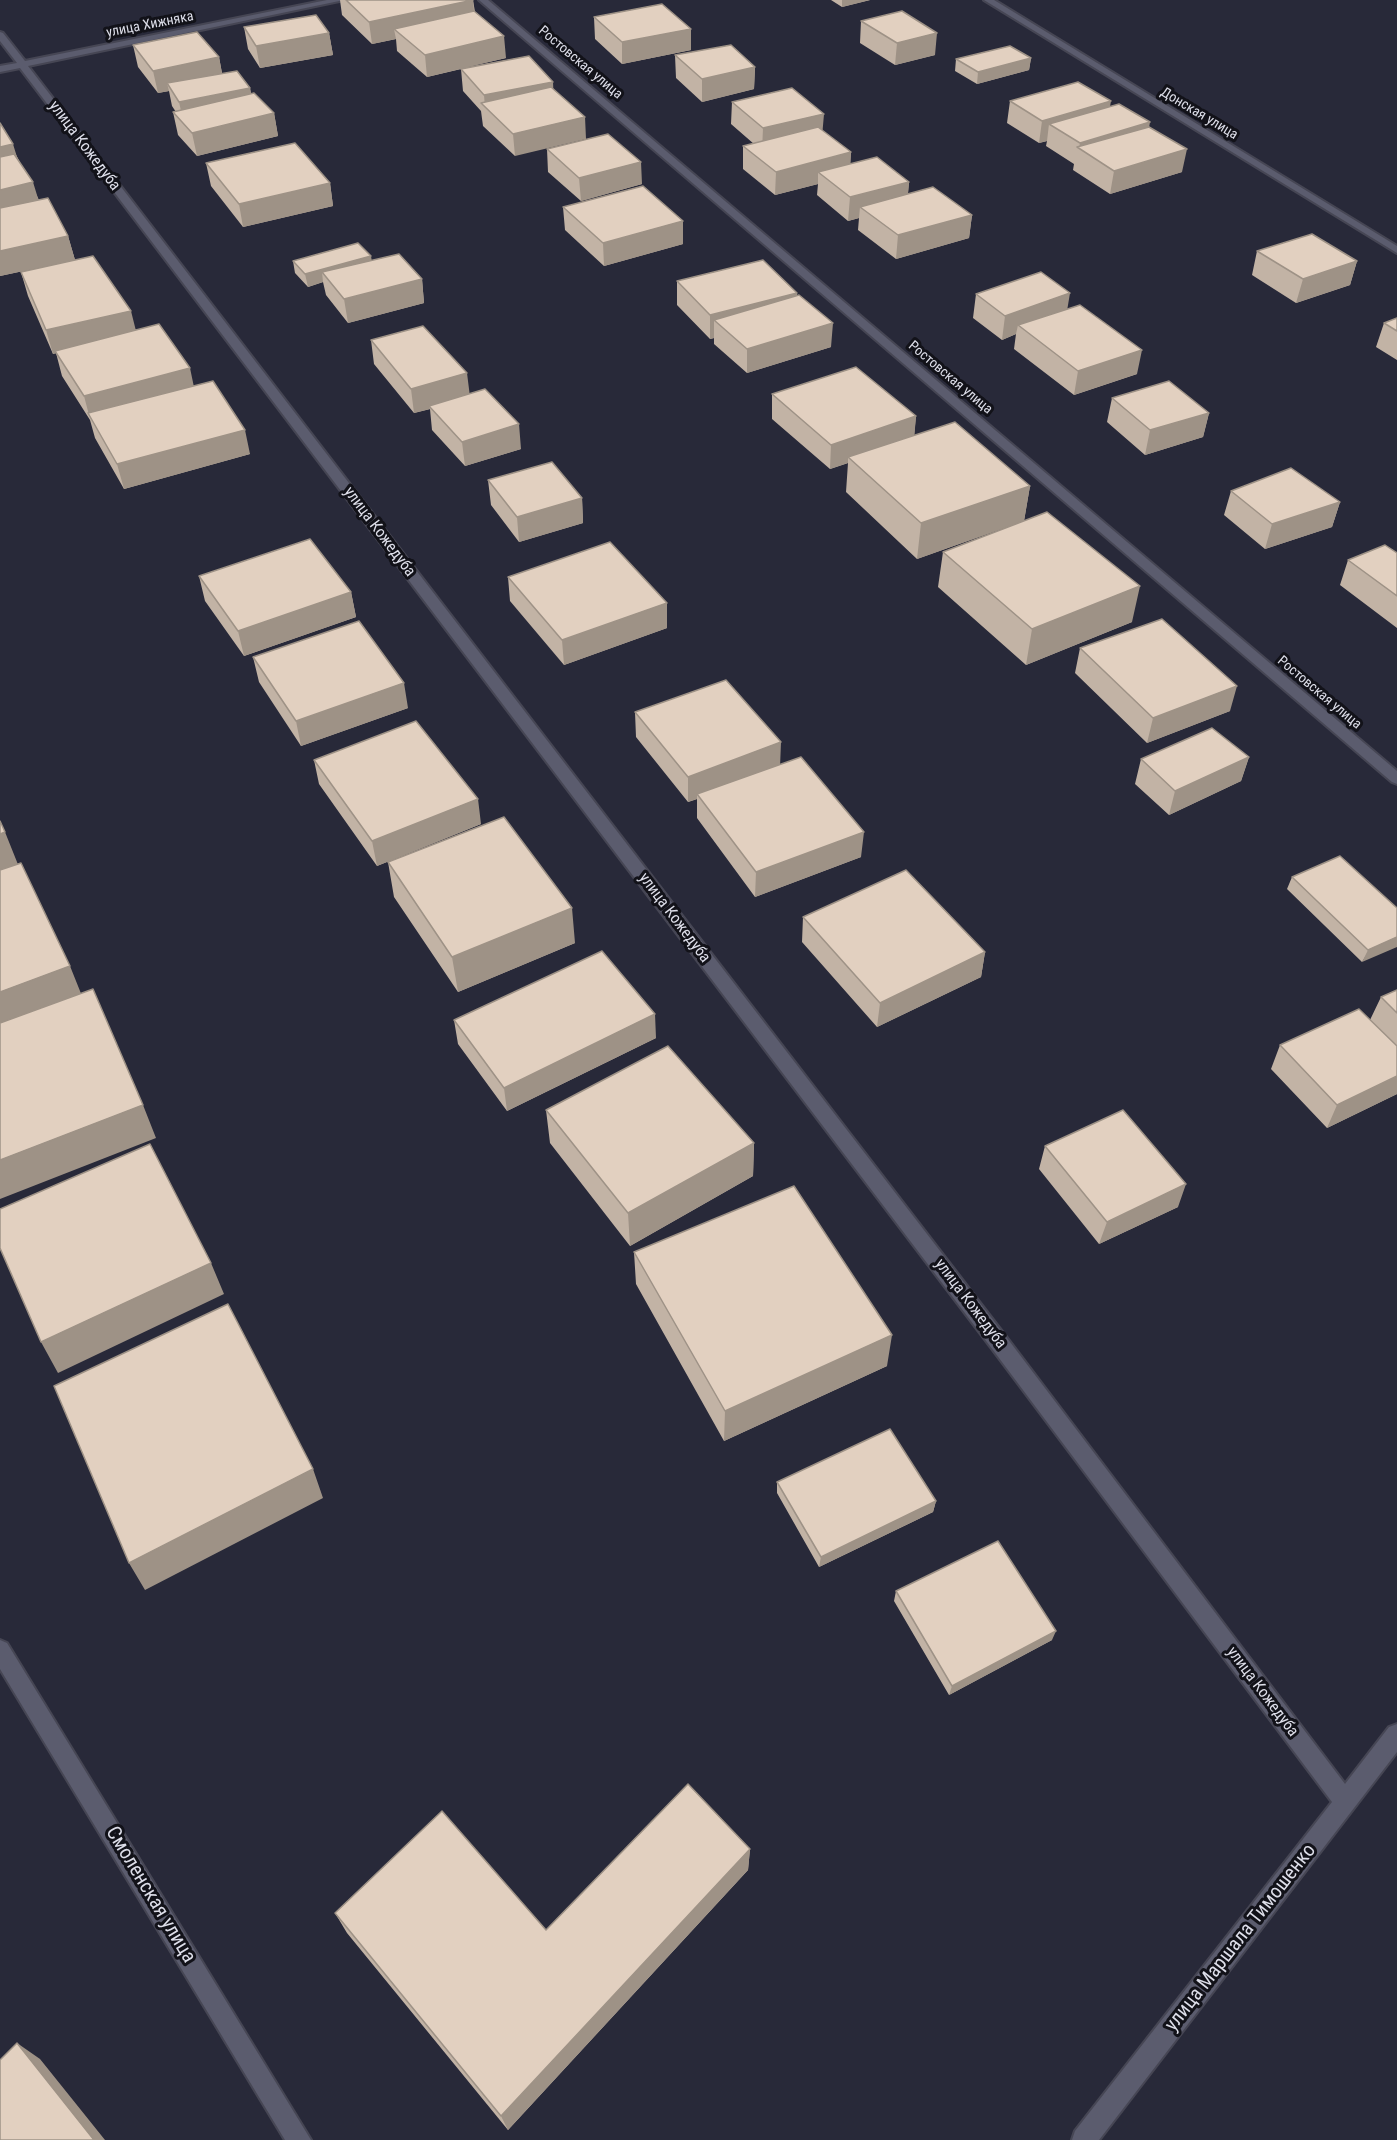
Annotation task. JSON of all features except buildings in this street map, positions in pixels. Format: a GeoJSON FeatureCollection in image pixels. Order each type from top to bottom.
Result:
{"type":"FeatureCollection","features":[{"type":"Feature","properties":{"kind":"street","name":"улица Хижняка"},"geometry":{"type":"LineString","coordinates":[[0,69],[340,0]]}},
{"type":"Feature","properties":{"kind":"street","name":"Ростовская улица"},"geometry":{"type":"LineString","coordinates":[[483,0],[1397,779]]}},
{"type":"Feature","properties":{"kind":"street","name":"Донская улица"},"geometry":{"type":"LineString","coordinates":[[988,0],[1397,250]]}},
{"type":"Feature","properties":{"kind":"street","name":"улица Кожедуба"},"geometry":{"type":"LineString","coordinates":[[0,35],[1000,1344],[1346,1803]]}},
{"type":"Feature","properties":{"kind":"street","name":"Смоленская улица"},"geometry":{"type":"LineString","coordinates":[[0,1650],[299,2140]]}},
{"type":"Feature","properties":{"kind":"street","name":"улица Маршала Тимошенко"},"geometry":{"type":"LineString","coordinates":[[1084,2140],[1397,1735]]}}]}
